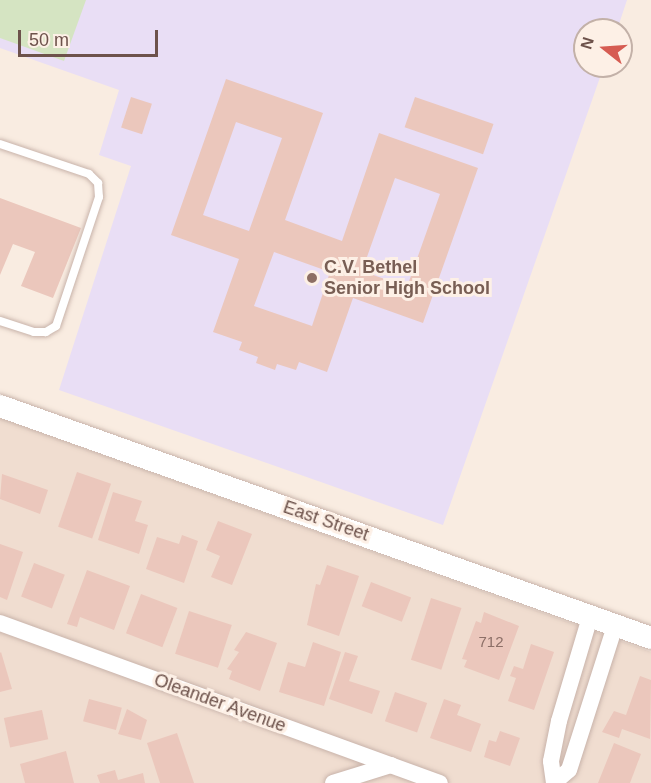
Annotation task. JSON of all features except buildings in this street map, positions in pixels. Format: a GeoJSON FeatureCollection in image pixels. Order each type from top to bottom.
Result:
{"type":"FeatureCollection","features":[{"type":"Feature","properties":{"kind":"main road","name":"East Street"},"geometry":{"type":"LineString","coordinates":[[0,406],[651,638]]}},
{"type":"Feature","properties":{"kind":"street"},"geometry":{"type":"LineString","coordinates":[[555,782],[551,761],[557,731],[590,617]]}},
{"type":"Feature","properties":{"kind":"street","name":"Oleander Avenue"},"geometry":{"type":"LineString","coordinates":[[0,623],[440,783]]}},
{"type":"Feature","properties":{"kind":"street"},"geometry":{"type":"LineString","coordinates":[[555,782],[568,770],[615,626]]}},
{"type":"Feature","properties":{"kind":"street"},"geometry":{"type":"LineString","coordinates":[[333,783],[391,765]]}},
{"type":"Feature","properties":{"kind":"lane"},"geometry":{"type":"LineString","coordinates":[[0,144],[89,174],[98,183],[99,197],[56,326],[46,332],[34,332],[0,321]]}},
{"type":"Feature","properties":{"kind":"shaded area","name":"C.V. Bethel Senior High School"},"geometry":{"type":"Polygon","coordinates":[[[0,0],[627,0],[621,18],[573,18],[573,78],[600,78],[443,525],[59,390],[131,166],[99,155],[119,90],[0,48],[0,0]]]}},
{"type":"Feature","properties":{"kind":"shaded area"},"geometry":{"type":"Polygon","coordinates":[[[0,418],[651,652],[651,783],[0,783],[0,418]]]}},
{"type":"Feature","properties":{"kind":"green space"},"geometry":{"type":"Polygon","coordinates":[[[0,0],[86,0],[64,61],[0,38],[0,0]]]}},
{"type":"Feature","properties":{"kind":"place","name":"C.V. Bethel Senior High School"},"geometry":{"type":"Point","coordinates":[312,278]}}]}
